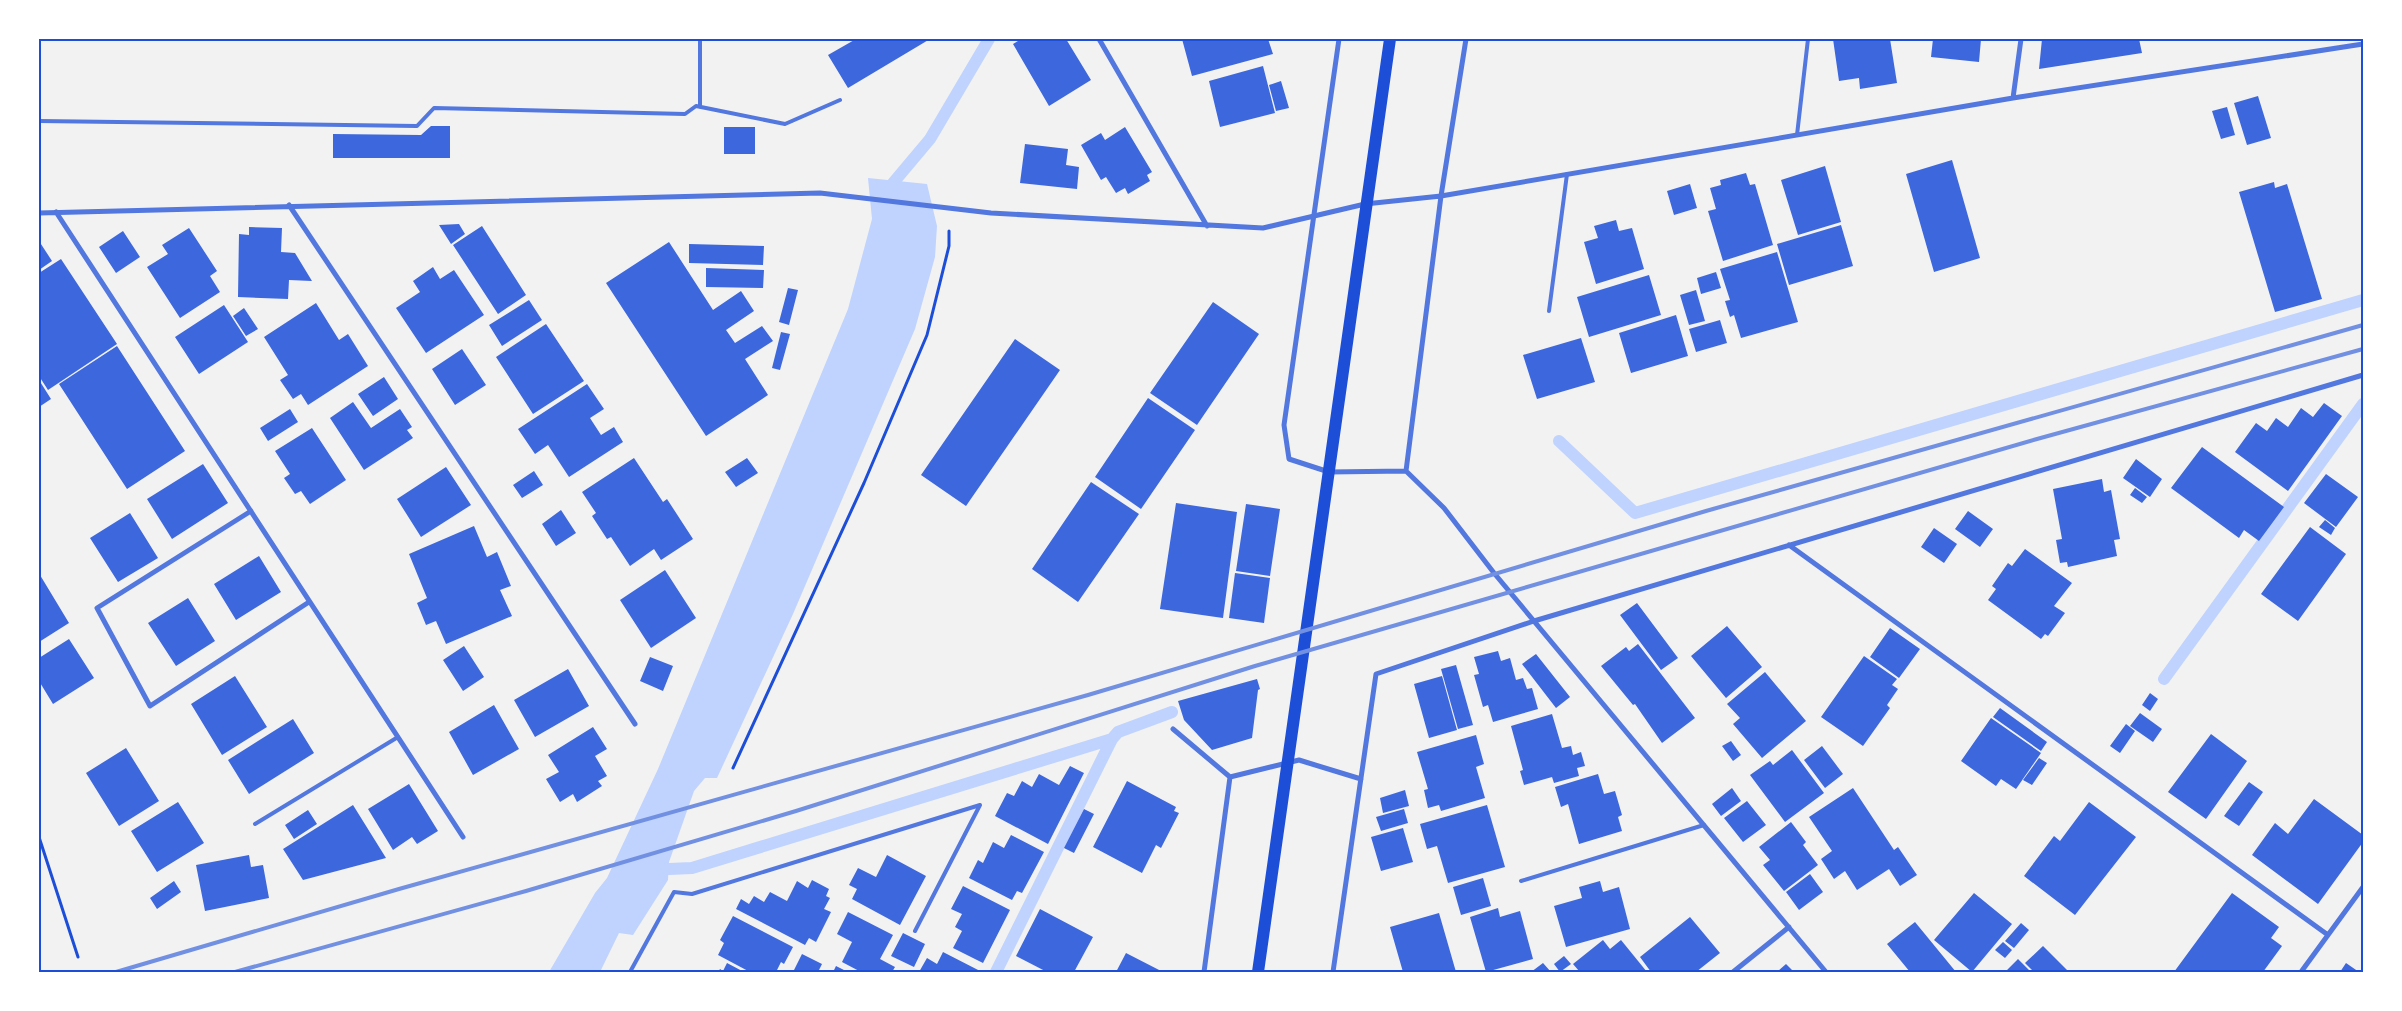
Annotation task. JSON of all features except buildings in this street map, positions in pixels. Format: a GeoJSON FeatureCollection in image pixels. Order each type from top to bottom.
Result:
{"type":"FeatureCollection","features":[{"type":"Feature","properties":{"kind":"main road"},"geometry":{"type":"LineString","coordinates":[[1258,972],[1390,39]]}},
{"type":"Feature","properties":{"kind":"street"},"geometry":{"type":"LineString","coordinates":[[1099,39],[1207,226]]}},
{"type":"Feature","properties":{"kind":"street"},"geometry":{"type":"LineString","coordinates":[[1339,39],[1312,216],[1284,425],[1289,459],[1329,472],[1406,471],[1444,508],[1534,621],[1826,972]]}},
{"type":"Feature","properties":{"kind":"street"},"geometry":{"type":"LineString","coordinates":[[1406,471],[1441,196],[1466,39]]}},
{"type":"Feature","properties":{"kind":"street"},"geometry":{"type":"LineString","coordinates":[[2013,98],[2021,39]]}},
{"type":"Feature","properties":{"kind":"street"},"geometry":{"type":"LineString","coordinates":[[39,213],[290,205],[820,193],[991,213],[1263,228],[1365,204],[1441,196],[2013,98],[2363,44]]}},
{"type":"Feature","properties":{"kind":"street"},"geometry":{"type":"LineString","coordinates":[[290,205],[635,724]]}},
{"type":"Feature","properties":{"kind":"street"},"geometry":{"type":"LineString","coordinates":[[56,212],[463,838]]}},
{"type":"Feature","properties":{"kind":"street"},"geometry":{"type":"LineString","coordinates":[[1333,972],[1376,674],[1534,621],[2363,375]]}},
{"type":"Feature","properties":{"kind":"street"},"geometry":{"type":"LineString","coordinates":[[250,511],[97,608],[150,706],[309,602]]}},
{"type":"Feature","properties":{"kind":"street"},"geometry":{"type":"LineString","coordinates":[[1789,545],[2328,935]]}},
{"type":"Feature","properties":{"kind":"street"},"geometry":{"type":"LineString","coordinates":[[1173,729],[1230,777]]}},
{"type":"Feature","properties":{"kind":"street"},"geometry":{"type":"LineString","coordinates":[[1230,777],[1299,760],[1361,780]]}},
{"type":"Feature","properties":{"kind":"street"},"geometry":{"type":"LineString","coordinates":[[1204,972],[1230,777]]}},
{"type":"Feature","properties":{"kind":"street"},"geometry":{"type":"LineString","coordinates":[[2301,972],[2363,887]]}},
{"type":"Feature","properties":{"kind":"street"},"geometry":{"type":"LineString","coordinates":[[1733,972],[1789,927]]}},
{"type":"Feature","properties":{"kind":"lane"},"geometry":{"type":"LineString","coordinates":[[700,39],[700,107]]}},
{"type":"Feature","properties":{"kind":"lane"},"geometry":{"type":"LineString","coordinates":[[1797,135],[1808,39]]}},
{"type":"Feature","properties":{"kind":"lane"},"geometry":{"type":"LineString","coordinates":[[39,121],[417,126],[434,108],[685,114],[696,106],[785,124],[840,100]]}},
{"type":"Feature","properties":{"kind":"lane"},"geometry":{"type":"LineString","coordinates":[[1549,312],[1567,174]]}},
{"type":"Feature","properties":{"kind":"lane"},"geometry":{"type":"LineString","coordinates":[[255,824],[398,737]]}},
{"type":"Feature","properties":{"kind":"lane"},"geometry":{"type":"LineString","coordinates":[[630,972],[674,892],[692,894],[980,805],[915,931]]}},
{"type":"Feature","properties":{"kind":"lane"},"geometry":{"type":"LineString","coordinates":[[1521,880],[1704,825]]}},
{"type":"Feature","properties":{"kind":"path"},"geometry":{"type":"LineString","coordinates":[[733,768],[864,483],[926,335],[949,246],[949,208]]}},
{"type":"Feature","properties":{"kind":"path"},"geometry":{"type":"LineString","coordinates":[[39,836],[78,957]]}},
{"type":"Feature","properties":{"kind":"water"},"geometry":{"type":"Polygon","coordinates":[[[868,178],[927,184],[937,226],[935,257],[915,329],[793,614],[717,778],[705,778],[694,791],[669,862],[668,880],[633,935],[619,933],[600,972],[549,972],[595,893],[607,878],[658,769],[848,309],[872,219],[868,178]]]}},
{"type":"Feature","properties":{"kind":"waterway"},"geometry":{"type":"LineString","coordinates":[[893,197],[893,183],[930,139],[989,39]]}},
{"type":"Feature","properties":{"kind":"waterway"},"geometry":{"type":"LineString","coordinates":[[1559,441],[1635,513],[2363,300]]}},
{"type":"Feature","properties":{"kind":"waterway"},"geometry":{"type":"LineString","coordinates":[[2164,679],[2363,404]]}},
{"type":"Feature","properties":{"kind":"waterway"},"geometry":{"type":"LineString","coordinates":[[669,869],[692,868],[1112,739],[1118,732],[1172,712]]}},
{"type":"Feature","properties":{"kind":"waterway"},"geometry":{"type":"LineString","coordinates":[[996,972],[1112,739]]}},
{"type":"Feature","properties":{"kind":"railway"},"geometry":{"type":"LineString","coordinates":[[116,972],[399,889],[1088,695],[1706,511],[2363,325]]}},
{"type":"Feature","properties":{"kind":"railway"},"geometry":{"type":"LineString","coordinates":[[235,972],[526,891],[796,811],[1255,666],[2037,439],[2363,349]]}}]}
